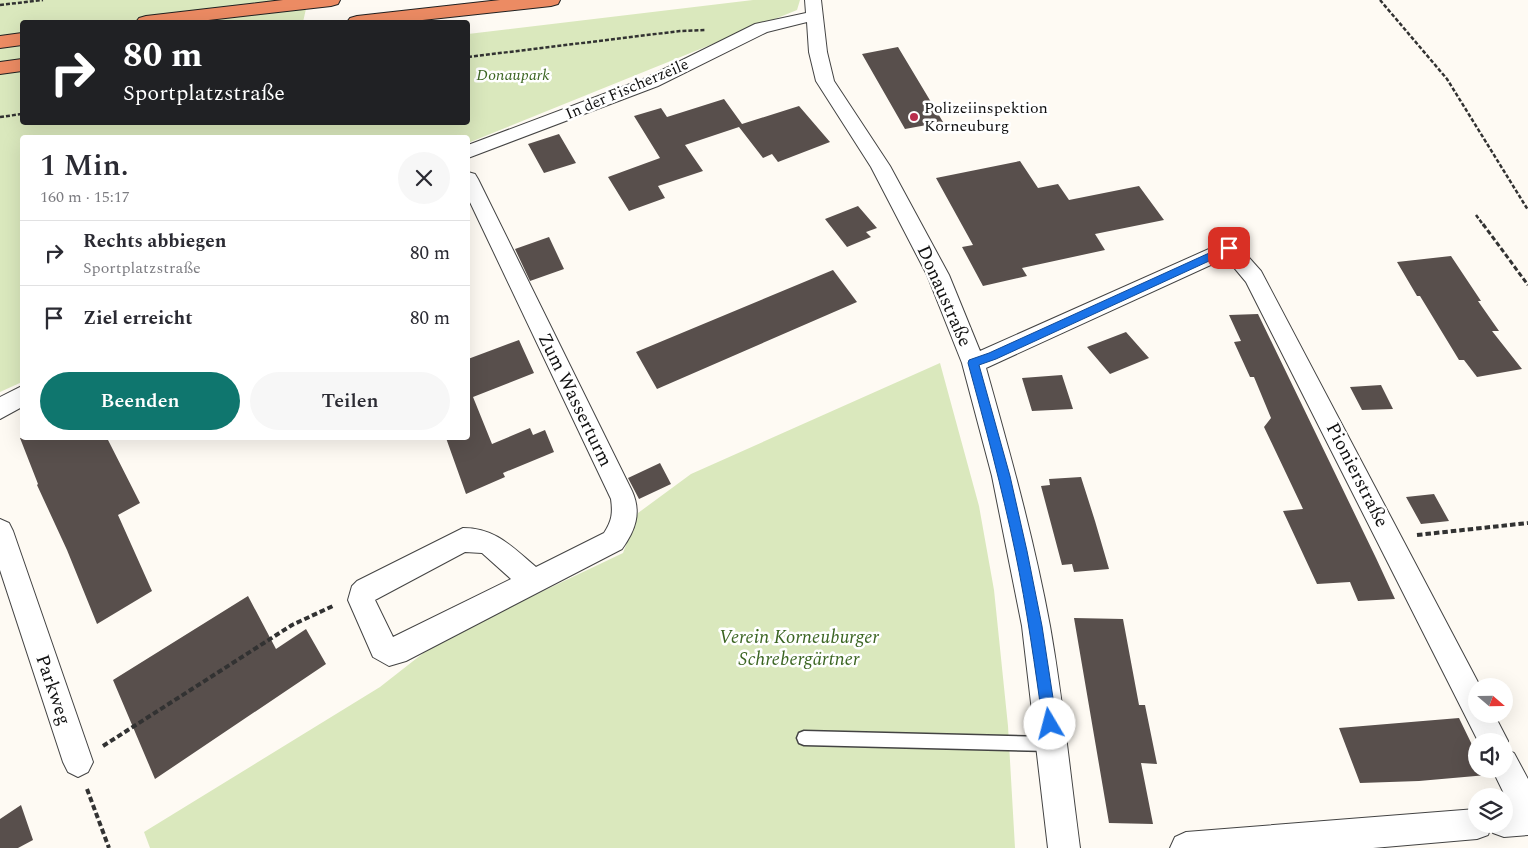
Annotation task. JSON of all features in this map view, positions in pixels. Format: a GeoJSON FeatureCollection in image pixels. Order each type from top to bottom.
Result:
{"type":"FeatureCollection","features":[{"type":"Feature","properties":{"kind":"highway"},"geometry":{"type":"LineString","coordinates":[[163,20],[330,0]]}},
{"type":"Feature","properties":{"kind":"highway"},"geometry":{"type":"LineString","coordinates":[[375,20],[551,0]]}},
{"type":"Feature","properties":{"kind":"highway"},"geometry":{"type":"LineString","coordinates":[[0,42],[20,39]]}},
{"type":"Feature","properties":{"kind":"highway"},"geometry":{"type":"LineString","coordinates":[[0,68],[20,65]]}},
{"type":"Feature","properties":{"kind":"street","name":"In der Fischerzeile"},"geometry":{"type":"LineString","coordinates":[[470,151],[652,82],[761,28],[813,8]]}},
{"type":"Feature","properties":{"kind":"street","name":"Donaustraße"},"geometry":{"type":"LineString","coordinates":[[813,8],[818,52],[825,81],[880,166],[938,275],[973,363],[1004,476],[1036,626],[1064,848]]}},
{"type":"Feature","properties":{"kind":"street","name":"Zum Wasserturm"},"geometry":{"type":"LineString","coordinates":[[361,595],[383,647],[389,652],[396,651],[613,542],[620,532],[626,516],[623,499],[470,183]]}},
{"type":"Feature","properties":{"kind":"street","name":"Pionierstraße"},"geometry":{"type":"LineString","coordinates":[[973,363],[1229,248],[1254,277],[1468,693]]}},
{"type":"Feature","properties":{"kind":"street"},"geometry":{"type":"LineString","coordinates":[[0,409],[20,397]]}},
{"type":"Feature","properties":{"kind":"street","name":"Parkweg"},"geometry":{"type":"LineString","coordinates":[[0,531],[78,762]]}},
{"type":"Feature","properties":{"kind":"street"},"geometry":{"type":"LineString","coordinates":[[361,595],[366,590],[463,540],[478,540],[491,545],[534,582]]}},
{"type":"Feature","properties":{"kind":"street"},"geometry":{"type":"LineString","coordinates":[[1512,778],[1528,811]]}},
{"type":"Feature","properties":{"kind":"street"},"geometry":{"type":"LineString","coordinates":[[1513,821],[1528,820]]}},
{"type":"Feature","properties":{"kind":"street"},"geometry":{"type":"LineString","coordinates":[[1186,848],[1468,825]]}},
{"type":"Feature","properties":{"kind":"lane"},"geometry":{"type":"LineString","coordinates":[[804,738],[1052,744]]}},
{"type":"Feature","properties":{"kind":"path"},"geometry":{"type":"LineString","coordinates":[[0,5],[43,0]]}},
{"type":"Feature","properties":{"kind":"path"},"geometry":{"type":"LineString","coordinates":[[1380,0],[1447,79],[1528,210]]}},
{"type":"Feature","properties":{"kind":"path"},"geometry":{"type":"LineString","coordinates":[[470,57],[680,31],[707,30]]}},
{"type":"Feature","properties":{"kind":"path"},"geometry":{"type":"LineString","coordinates":[[0,117],[20,114]]}},
{"type":"Feature","properties":{"kind":"path"},"geometry":{"type":"LineString","coordinates":[[1476,215],[1528,285]]}},
{"type":"Feature","properties":{"kind":"path"},"geometry":{"type":"LineString","coordinates":[[1390,539],[1528,523]]}},
{"type":"Feature","properties":{"kind":"path"},"geometry":{"type":"LineString","coordinates":[[109,848],[78,762],[292,625],[347,599],[361,595]]}},
{"type":"Feature","properties":{"kind":"green space","name":"Donaupark"},"geometry":{"type":"Polygon","coordinates":[[[0,0],[308,0],[303,20],[20,20],[20,125],[470,125],[470,34],[753,0],[800,0],[797,10],[470,142],[470,135],[20,135],[20,383],[0,392],[0,0]]]}},
{"type":"Feature","properties":{"kind":"green space","name":"Verein Korneuburger Schrebergärtner"},"geometry":{"type":"Polygon","coordinates":[[[940,363],[979,506],[994,590],[1008,726],[1015,848],[150,848],[144,832],[380,687],[440,640],[623,553],[638,513],[691,474],[940,363]]]}},
{"type":"Feature","properties":{"kind":"building"},"geometry":{"type":"Polygon","coordinates":[[[898,47],[943,122],[905,129],[862,54],[898,47]]]}},
{"type":"Feature","properties":{"kind":"building"},"geometry":{"type":"Polygon","coordinates":[[[724,99],[742,124],[799,106],[830,142],[778,162],[772,154],[763,158],[739,127],[685,145],[703,171],[658,186],[665,198],[629,211],[608,177],[660,158],[634,116],[661,108],[667,117],[724,99]]]}},
{"type":"Feature","properties":{"kind":"building"},"geometry":{"type":"Polygon","coordinates":[[[559,134],[576,163],[544,173],[528,144],[559,134]]]}},
{"type":"Feature","properties":{"kind":"building"},"geometry":{"type":"Polygon","coordinates":[[[1020,161],[1038,188],[1058,184],[1069,200],[1139,186],[1164,220],[1095,234],[1105,250],[1022,268],[1027,276],[983,286],[962,247],[973,245],[936,178],[1020,161]]]}},
{"type":"Feature","properties":{"kind":"building"},"geometry":{"type":"Polygon","coordinates":[[[858,206],[877,228],[866,232],[871,237],[847,247],[825,219],[858,206]]]}},
{"type":"Feature","properties":{"kind":"building"},"geometry":{"type":"Polygon","coordinates":[[[549,237],[564,269],[530,281],[515,249],[549,237]]]}},
{"type":"Feature","properties":{"kind":"building"},"geometry":{"type":"Polygon","coordinates":[[[1451,256],[1481,301],[1478,301],[1499,331],[1492,331],[1522,369],[1477,377],[1464,360],[1459,360],[1397,262],[1451,256]]]}},
{"type":"Feature","properties":{"kind":"building"},"geometry":{"type":"Polygon","coordinates":[[[833,270],[857,302],[657,389],[636,352],[833,270]]]}},
{"type":"Feature","properties":{"kind":"building"},"geometry":{"type":"Polygon","coordinates":[[[1258,314],[1395,599],[1358,601],[1350,582],[1317,584],[1283,511],[1303,509],[1264,427],[1271,418],[1254,377],[1250,377],[1234,342],[1241,341],[1229,315],[1258,314]]]}},
{"type":"Feature","properties":{"kind":"building"},"geometry":{"type":"Polygon","coordinates":[[[1126,332],[1149,358],[1110,374],[1087,347],[1126,332]]]}},
{"type":"Feature","properties":{"kind":"building"},"geometry":{"type":"Polygon","coordinates":[[[519,340],[534,373],[473,397],[492,444],[530,428],[533,435],[545,430],[554,452],[503,473],[505,477],[466,494],[447,440],[470,440],[470,358],[519,340]]]}},
{"type":"Feature","properties":{"kind":"building"},"geometry":{"type":"Polygon","coordinates":[[[1062,375],[1073,409],[1032,411],[1022,378],[1062,375]]]}},
{"type":"Feature","properties":{"kind":"building"},"geometry":{"type":"Polygon","coordinates":[[[1381,385],[1393,409],[1362,410],[1350,387],[1381,385]]]}},
{"type":"Feature","properties":{"kind":"building"},"geometry":{"type":"Polygon","coordinates":[[[21,440],[108,440],[140,503],[118,515],[152,591],[97,624],[21,440]]]}},
{"type":"Feature","properties":{"kind":"building"},"geometry":{"type":"Polygon","coordinates":[[[660,463],[671,484],[639,499],[628,478],[660,463]]]}},
{"type":"Feature","properties":{"kind":"building"},"geometry":{"type":"Polygon","coordinates":[[[1081,477],[1109,569],[1074,572],[1072,564],[1062,565],[1041,486],[1050,485],[1049,479],[1081,477]]]}},
{"type":"Feature","properties":{"kind":"building"},"geometry":{"type":"Polygon","coordinates":[[[1434,494],[1449,521],[1421,524],[1406,497],[1434,494]]]}},
{"type":"Feature","properties":{"kind":"building"},"geometry":{"type":"Polygon","coordinates":[[[248,596],[276,649],[306,629],[326,664],[155,779],[113,680],[248,596]]]}},
{"type":"Feature","properties":{"kind":"building"},"geometry":{"type":"Polygon","coordinates":[[[1074,618],[1123,619],[1139,705],[1145,705],[1157,764],[1141,763],[1153,824],[1109,823],[1074,618]]]}},
{"type":"Feature","properties":{"kind":"building"},"geometry":{"type":"Polygon","coordinates":[[[1459,718],[1468,737],[1468,777],[1360,783],[1339,728],[1459,718]]]}},
{"type":"Feature","properties":{"kind":"building"},"geometry":{"type":"Polygon","coordinates":[[[21,805],[33,840],[18,848],[0,848],[0,819],[21,805]]]}},
{"type":"Feature","properties":{"kind":"place","name":"Polizeiinspektion Korneuburg"},"geometry":{"type":"Point","coordinates":[914,117]}},
{"type":"Feature","properties":{"kind":"route"},"geometry":{"type":"LineString","coordinates":[[1050,724],[1036,626],[1021,551],[1004,476],[973,363],[1229,248]]}}]}
